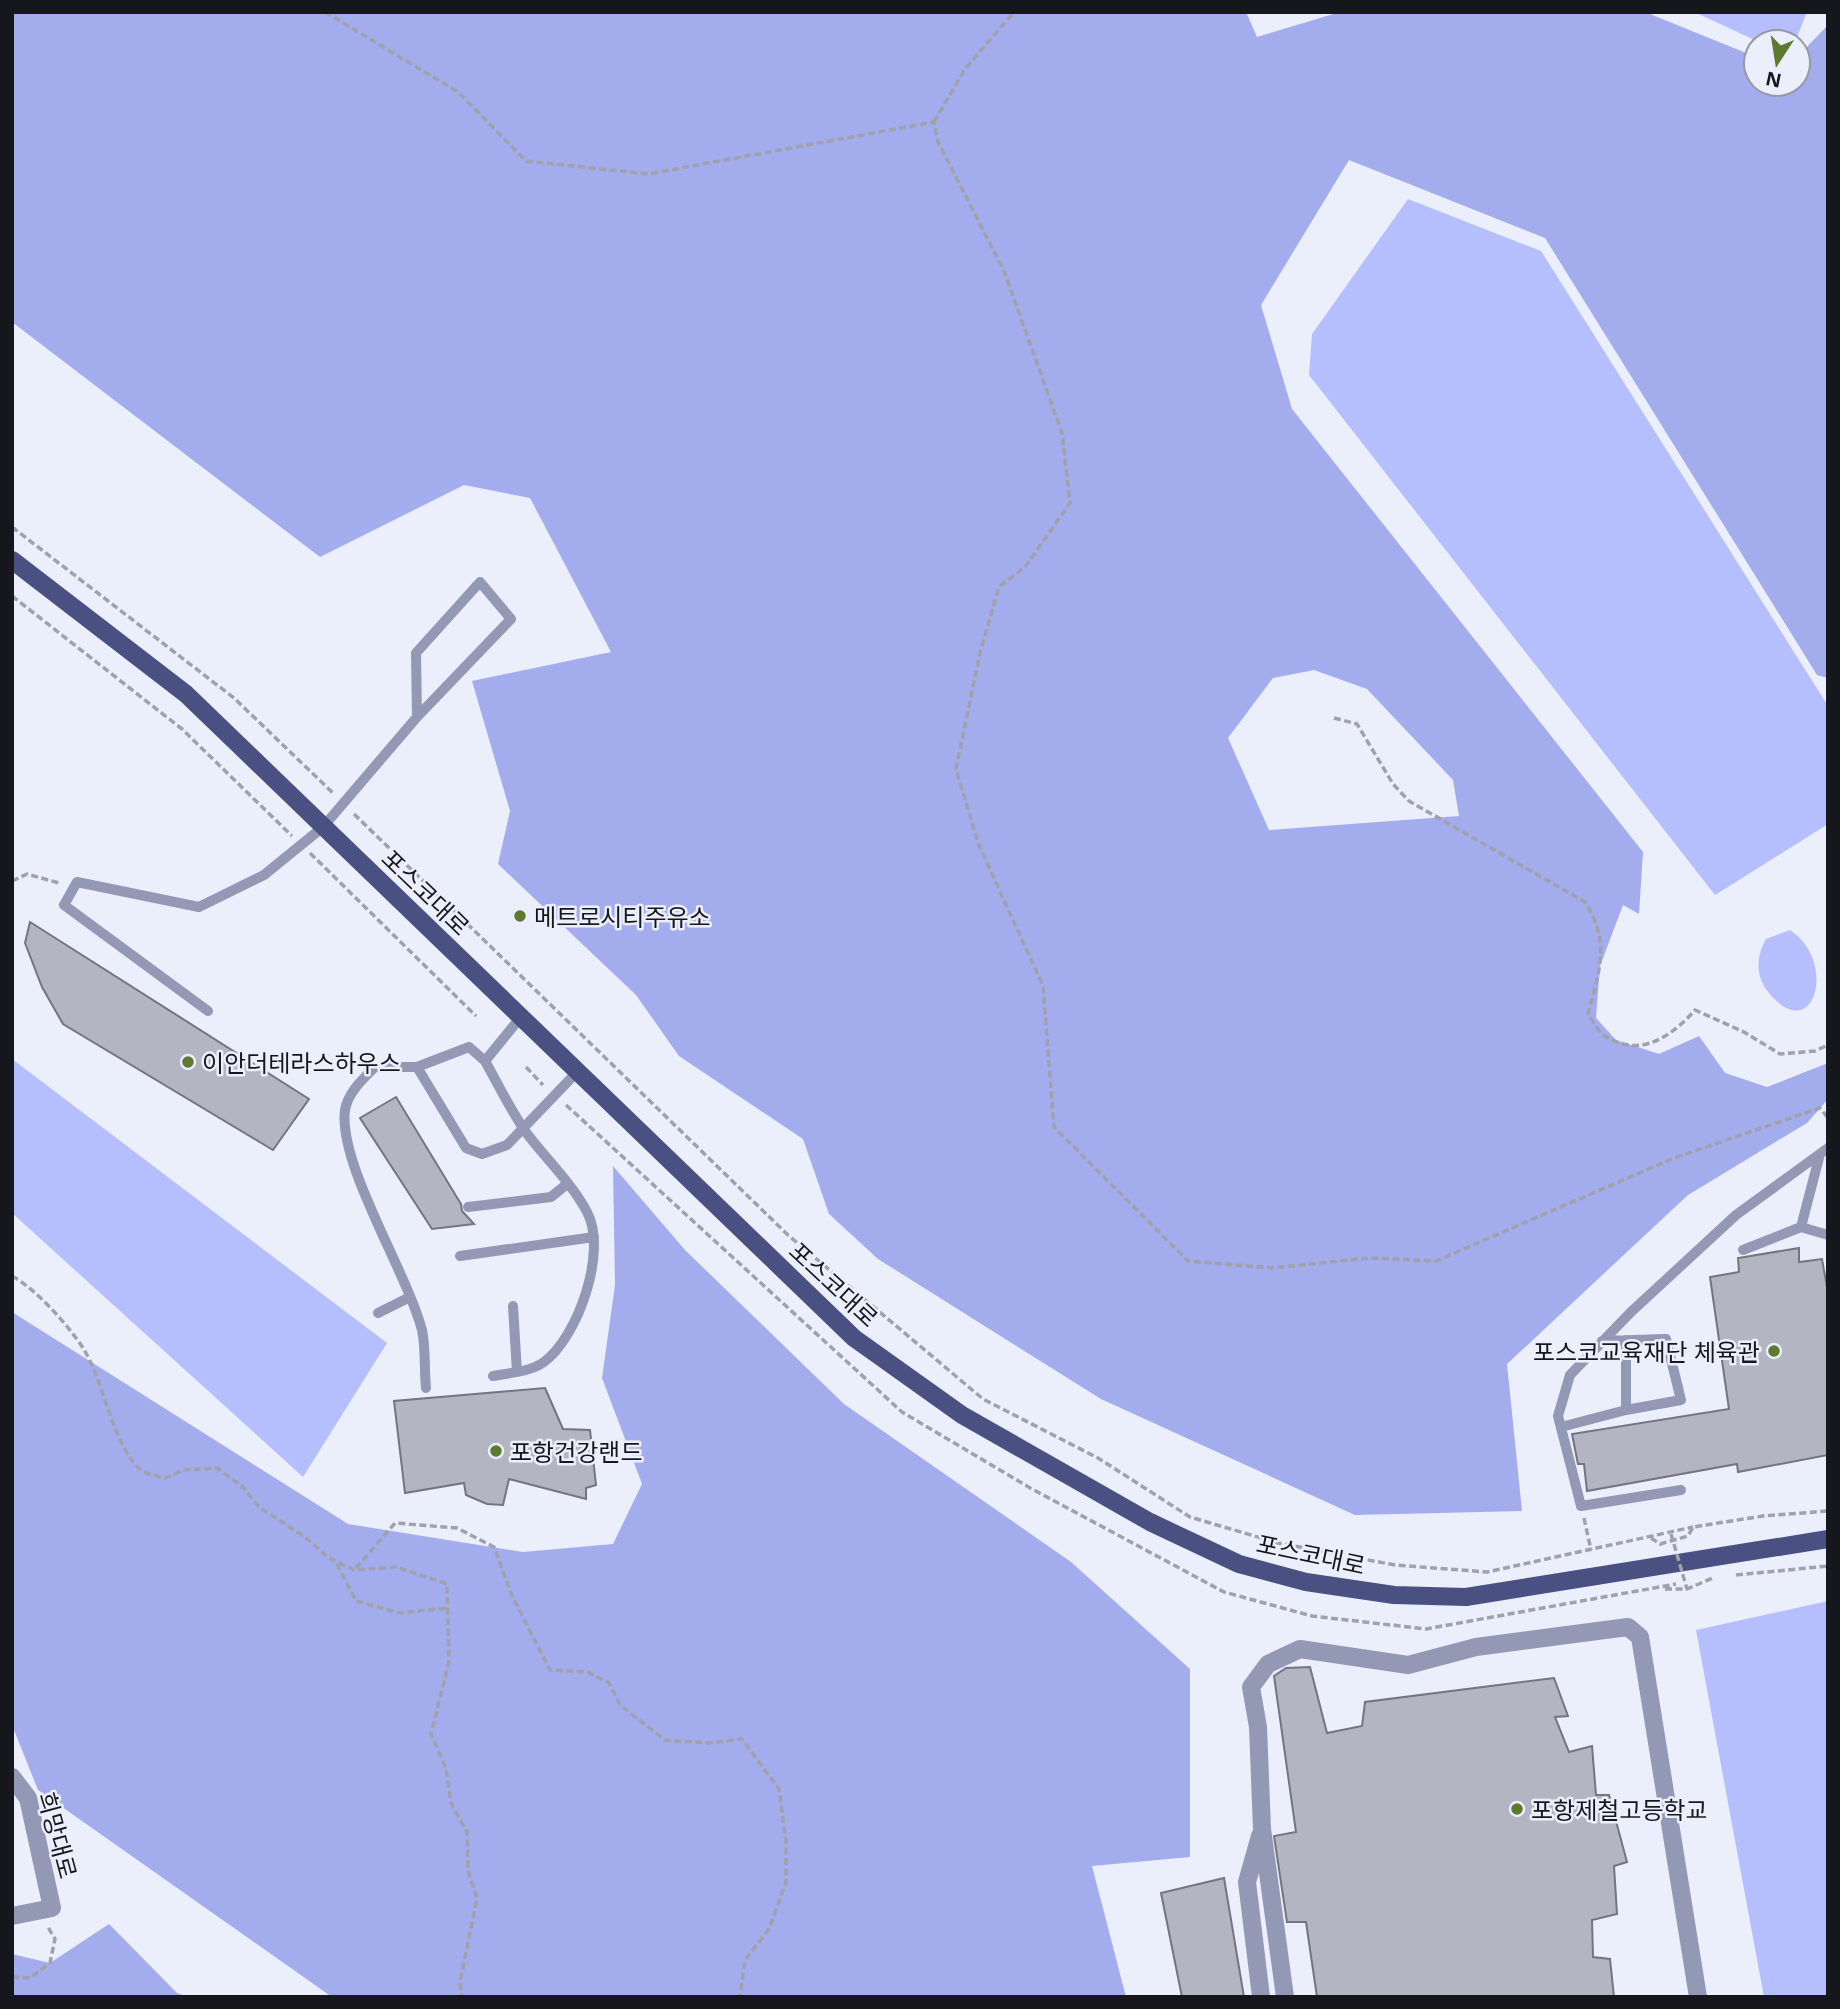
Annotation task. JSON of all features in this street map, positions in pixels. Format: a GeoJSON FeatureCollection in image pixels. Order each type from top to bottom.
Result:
{"type":"FeatureCollection","features":[{"type":"Feature","properties":{"kind":"main road","name":"포스코대로"},"geometry":{"type":"LineString","coordinates":[[12,560],[186,694],[854,1338],[924,1391],[1150,1522],[1239,1564],[1340,1588],[1394,1595],[1466,1597],[1828,1539]]}},
{"type":"Feature","properties":{"kind":"street"},"geometry":{"type":"LineString","coordinates":[[1285,1997],[1262,1829],[1258,1727],[1251,1687],[1268,1664],[1300,1649],[1408,1665],[1451,1653],[1579,1632],[1628,1627],[1640,1637],[1698,1997]]}},
{"type":"Feature","properties":{"kind":"street","name":"희망대로"},"geometry":{"type":"LineString","coordinates":[[12,1777],[28,1798],[52,1909],[12,1916]]}},
{"type":"Feature","properties":{"kind":"street"},"geometry":{"type":"LineString","coordinates":[[1261,1997],[1247,1882],[1262,1829]]}},
{"type":"Feature","properties":{"kind":"lane"},"geometry":{"type":"LineString","coordinates":[[208,1011],[64,905],[77,882],[199,907],[264,875],[323,827],[417,717],[511,619],[480,582],[416,653],[417,717]]}},
{"type":"Feature","properties":{"kind":"lane"},"geometry":{"type":"LineString","coordinates":[[485,1061],[520,1018]]}},
{"type":"Feature","properties":{"kind":"lane"},"geometry":{"type":"LineString","coordinates":[[426,1388],[422,1332],[410,1297],[346,1147],[345,1109],[355,1087],[375,1067],[417,1067],[469,1048],[485,1061],[524,1129],[588,1213],[594,1237],[591,1269],[578,1316],[556,1351],[541,1364],[493,1376]]}},
{"type":"Feature","properties":{"kind":"lane"},"geometry":{"type":"LineString","coordinates":[[417,1067],[466,1149],[482,1154],[508,1144],[577,1072]]}},
{"type":"Feature","properties":{"kind":"lane"},"geometry":{"type":"LineString","coordinates":[[1801,1227],[1824,1151]]}},
{"type":"Feature","properties":{"kind":"lane"},"geometry":{"type":"LineString","coordinates":[[1681,1490],[1581,1506],[1558,1416],[1570,1375],[1602,1341],[1736,1215],[1824,1151]]}},
{"type":"Feature","properties":{"kind":"lane"},"geometry":{"type":"LineString","coordinates":[[468,1207],[551,1197],[567,1184]]}},
{"type":"Feature","properties":{"kind":"lane"},"geometry":{"type":"LineString","coordinates":[[1742,1250],[1801,1227],[1828,1235]]}},
{"type":"Feature","properties":{"kind":"lane"},"geometry":{"type":"LineString","coordinates":[[460,1255],[594,1237]]}},
{"type":"Feature","properties":{"kind":"lane"},"geometry":{"type":"LineString","coordinates":[[378,1313],[410,1297]]}},
{"type":"Feature","properties":{"kind":"lane"},"geometry":{"type":"LineString","coordinates":[[513,1306],[517,1372]]}},
{"type":"Feature","properties":{"kind":"lane"},"geometry":{"type":"LineString","coordinates":[[1560,1427],[1626,1410],[1681,1400],[1666,1339],[1602,1341]]}},
{"type":"Feature","properties":{"kind":"lane"},"geometry":{"type":"LineString","coordinates":[[1626,1340],[1626,1410]]}},
{"type":"Feature","properties":{"kind":"path"},"geometry":{"type":"LineString","coordinates":[[325,12],[458,92],[526,161],[648,174],[934,122]]}},
{"type":"Feature","properties":{"kind":"path"},"geometry":{"type":"LineString","coordinates":[[1014,12],[965,69],[934,122],[938,142],[1004,271],[1064,445],[1070,503],[1025,568],[999,587],[980,653],[956,769],[978,843],[1043,986],[1054,1127],[1188,1261],[1272,1268],[1370,1258],[1436,1261],[1674,1158],[1820,1108],[1828,1118]]}},
{"type":"Feature","properties":{"kind":"path"},"geometry":{"type":"LineString","coordinates":[[12,527],[234,698],[788,1235],[983,1399],[1098,1458],[1190,1517],[1278,1543],[1395,1565],[1487,1572],[1671,1534],[1693,1527],[1763,1516],[1828,1511]]}},
{"type":"Feature","properties":{"kind":"path"},"geometry":{"type":"LineString","coordinates":[[12,596],[182,729],[476,1016]]}},
{"type":"Feature","properties":{"kind":"path"},"geometry":{"type":"LineString","coordinates":[[1334,718],[1357,724],[1393,783],[1409,801],[1585,902],[1598,922],[1602,961],[1588,1014],[1604,1036],[1632,1045],[1664,1040],[1695,1010],[1744,1032],[1780,1054],[1815,1051],[1828,1045]]}},
{"type":"Feature","properties":{"kind":"path"},"geometry":{"type":"LineString","coordinates":[[12,881],[27,874],[74,888]]}},
{"type":"Feature","properties":{"kind":"path"},"geometry":{"type":"LineString","coordinates":[[526,1068],[543,1085]]}},
{"type":"Feature","properties":{"kind":"path"},"geometry":{"type":"LineString","coordinates":[[12,1276],[28,1284],[83,1348],[111,1410],[121,1444],[141,1470],[165,1478],[183,1470],[217,1468],[243,1486],[259,1507],[336,1562],[354,1570],[396,1567],[447,1584],[449,1662],[431,1734],[446,1769],[451,1803],[467,1832],[468,1871],[477,1898],[460,1982],[462,1997]]}},
{"type":"Feature","properties":{"kind":"path"},"geometry":{"type":"LineString","coordinates":[[1581,1506],[1591,1550]]}},
{"type":"Feature","properties":{"kind":"path"},"geometry":{"type":"LineString","coordinates":[[354,1570],[395,1523],[457,1528],[494,1547],[512,1596],[550,1670],[588,1672],[608,1683],[620,1705],[665,1740],[708,1743],[742,1739],[779,1789],[786,1842],[786,1882],[769,1929],[745,1960],[740,1997]]}},
{"type":"Feature","properties":{"kind":"path"},"geometry":{"type":"LineString","coordinates":[[1650,1537],[1660,1544],[1688,1536],[1693,1527]]}},
{"type":"Feature","properties":{"kind":"path"},"geometry":{"type":"LineString","coordinates":[[1671,1534],[1687,1589]]}},
{"type":"Feature","properties":{"kind":"path"},"geometry":{"type":"LineString","coordinates":[[336,1562],[356,1601],[400,1613],[447,1608]]}},
{"type":"Feature","properties":{"kind":"path"},"geometry":{"type":"LineString","coordinates":[[1730,1575],[1828,1566]]}},
{"type":"Feature","properties":{"kind":"path"},"geometry":{"type":"LineString","coordinates":[[1580,1603],[1656,1588],[1716,1577],[1687,1589],[1656,1588]]}},
{"type":"Feature","properties":{"kind":"path"},"geometry":{"type":"LineString","coordinates":[[12,1977],[30,1978],[50,1963],[55,1939],[37,1910]]}},
{"type":"Feature","properties":{"kind":"shaded area"},"geometry":{"type":"Polygon","coordinates":[[[12,12],[1246,12],[1257,37],[1340,12],[1645,12],[1742,51],[1742,98],[1812,98],[1812,42],[1828,25],[1828,678],[1817,675],[1545,238],[1349,160],[1261,305],[1292,409],[1643,852],[1639,914],[1623,905],[1600,966],[1596,1018],[1616,1040],[1659,1054],[1699,1036],[1725,1073],[1767,1087],[1828,1063],[1828,1099],[1807,1123],[1688,1195],[1507,1364],[1522,1511],[1355,1515],[1101,1399],[878,1259],[829,1214],[803,1139],[679,1056],[636,995],[498,864],[510,811],[472,681],[611,652],[530,498],[464,485],[320,557],[12,322],[12,12]],[[1314,670],[1273,678],[1228,738],[1269,830],[1459,816],[1453,780],[1367,689],[1314,670]]]}},
{"type":"Feature","properties":{"kind":"shaded area"},"geometry":{"type":"Polygon","coordinates":[[[1694,12],[1807,12],[1801,28],[1742,28],[1742,34],[1694,12]]]}},
{"type":"Feature","properties":{"kind":"shaded area"},"geometry":{"type":"Polygon","coordinates":[[[1408,199],[1541,251],[1828,706],[1828,824],[1715,895],[1309,375],[1312,334],[1408,199]]]}},
{"type":"Feature","properties":{"kind":"shaded area"},"geometry":{"type":"Polygon","coordinates":[[[1790,930],[1805,945],[1814,962],[1817,980],[1814,995],[1807,1006],[1796,1011],[1782,1006],[1766,989],[1759,970],[1759,958],[1766,939],[1790,930]]]}},
{"type":"Feature","properties":{"kind":"shaded area"},"geometry":{"type":"Polygon","coordinates":[[[12,1059],[387,1343],[303,1477],[12,1213],[12,1059]]]}},
{"type":"Feature","properties":{"kind":"shaded area"},"geometry":{"type":"Polygon","coordinates":[[[613,1166],[685,1250],[844,1404],[1071,1562],[1190,1669],[1190,1857],[1092,1866],[1126,1997],[332,1997],[38,1790],[12,1725],[12,1312],[348,1524],[523,1552],[613,1544],[642,1484],[602,1378],[615,1285],[613,1166]]]}},
{"type":"Feature","properties":{"kind":"shaded area"},"geometry":{"type":"Polygon","coordinates":[[[1828,1601],[1828,1997],[1764,1997],[1696,1630],[1828,1601]]]}},
{"type":"Feature","properties":{"kind":"shaded area"},"geometry":{"type":"Polygon","coordinates":[[[109,1924],[177,1993],[188,1997],[12,1997],[12,1954],[50,1963],[109,1924]]]}},
{"type":"Feature","properties":{"kind":"building","name":"이안더테라스하우스"},"geometry":{"type":"Polygon","coordinates":[[[30,922],[309,1099],[273,1150],[63,1024],[42,987],[25,943],[30,922]]]}},
{"type":"Feature","properties":{"kind":"building"},"geometry":{"type":"Polygon","coordinates":[[[396,1097],[461,1204],[462,1211],[474,1224],[432,1229],[360,1118],[396,1097]]]}},
{"type":"Feature","properties":{"kind":"building","name":"포스코교육재단 체육관"},"geometry":{"type":"Polygon","coordinates":[[[1799,1248],[1799,1262],[1822,1259],[1828,1293],[1828,1455],[1738,1472],[1737,1464],[1587,1491],[1584,1464],[1578,1464],[1572,1434],[1729,1409],[1710,1277],[1739,1272],[1738,1258],[1799,1248]]]}},
{"type":"Feature","properties":{"kind":"building","name":"포항건강랜드"},"geometry":{"type":"Polygon","coordinates":[[[545,1388],[563,1429],[590,1430],[596,1485],[586,1488],[586,1499],[509,1479],[503,1505],[487,1504],[466,1495],[464,1483],[405,1493],[394,1401],[545,1388]]]}},
{"type":"Feature","properties":{"kind":"building","name":"포항제철고등학교"},"geometry":{"type":"Polygon","coordinates":[[[1310,1667],[1327,1733],[1362,1726],[1365,1702],[1554,1678],[1568,1716],[1555,1717],[1569,1752],[1592,1746],[1596,1795],[1609,1795],[1627,1862],[1614,1866],[1617,1914],[1592,1920],[1593,1957],[1610,1959],[1614,1997],[1317,1997],[1306,1922],[1287,1922],[1274,1836],[1296,1832],[1274,1676],[1286,1668],[1310,1667]]]}},
{"type":"Feature","properties":{"kind":"building"},"geometry":{"type":"Polygon","coordinates":[[[1224,1878],[1244,1997],[1182,1997],[1161,1893],[1224,1878]]]}},
{"type":"Feature","properties":{"kind":"place","name":"메트로시티주유소"},"geometry":{"type":"Point","coordinates":[520,916]}},
{"type":"Feature","properties":{"kind":"place","name":"이안더테라스하우스"},"geometry":{"type":"Point","coordinates":[188,1062]}},
{"type":"Feature","properties":{"kind":"place","name":"포스코교육재단 체육관"},"geometry":{"type":"Point","coordinates":[1774,1351]}},
{"type":"Feature","properties":{"kind":"place","name":"포항건강랜드"},"geometry":{"type":"Point","coordinates":[496,1451]}},
{"type":"Feature","properties":{"kind":"place","name":"포항제철고등학교"},"geometry":{"type":"Point","coordinates":[1517,1809]}}]}
